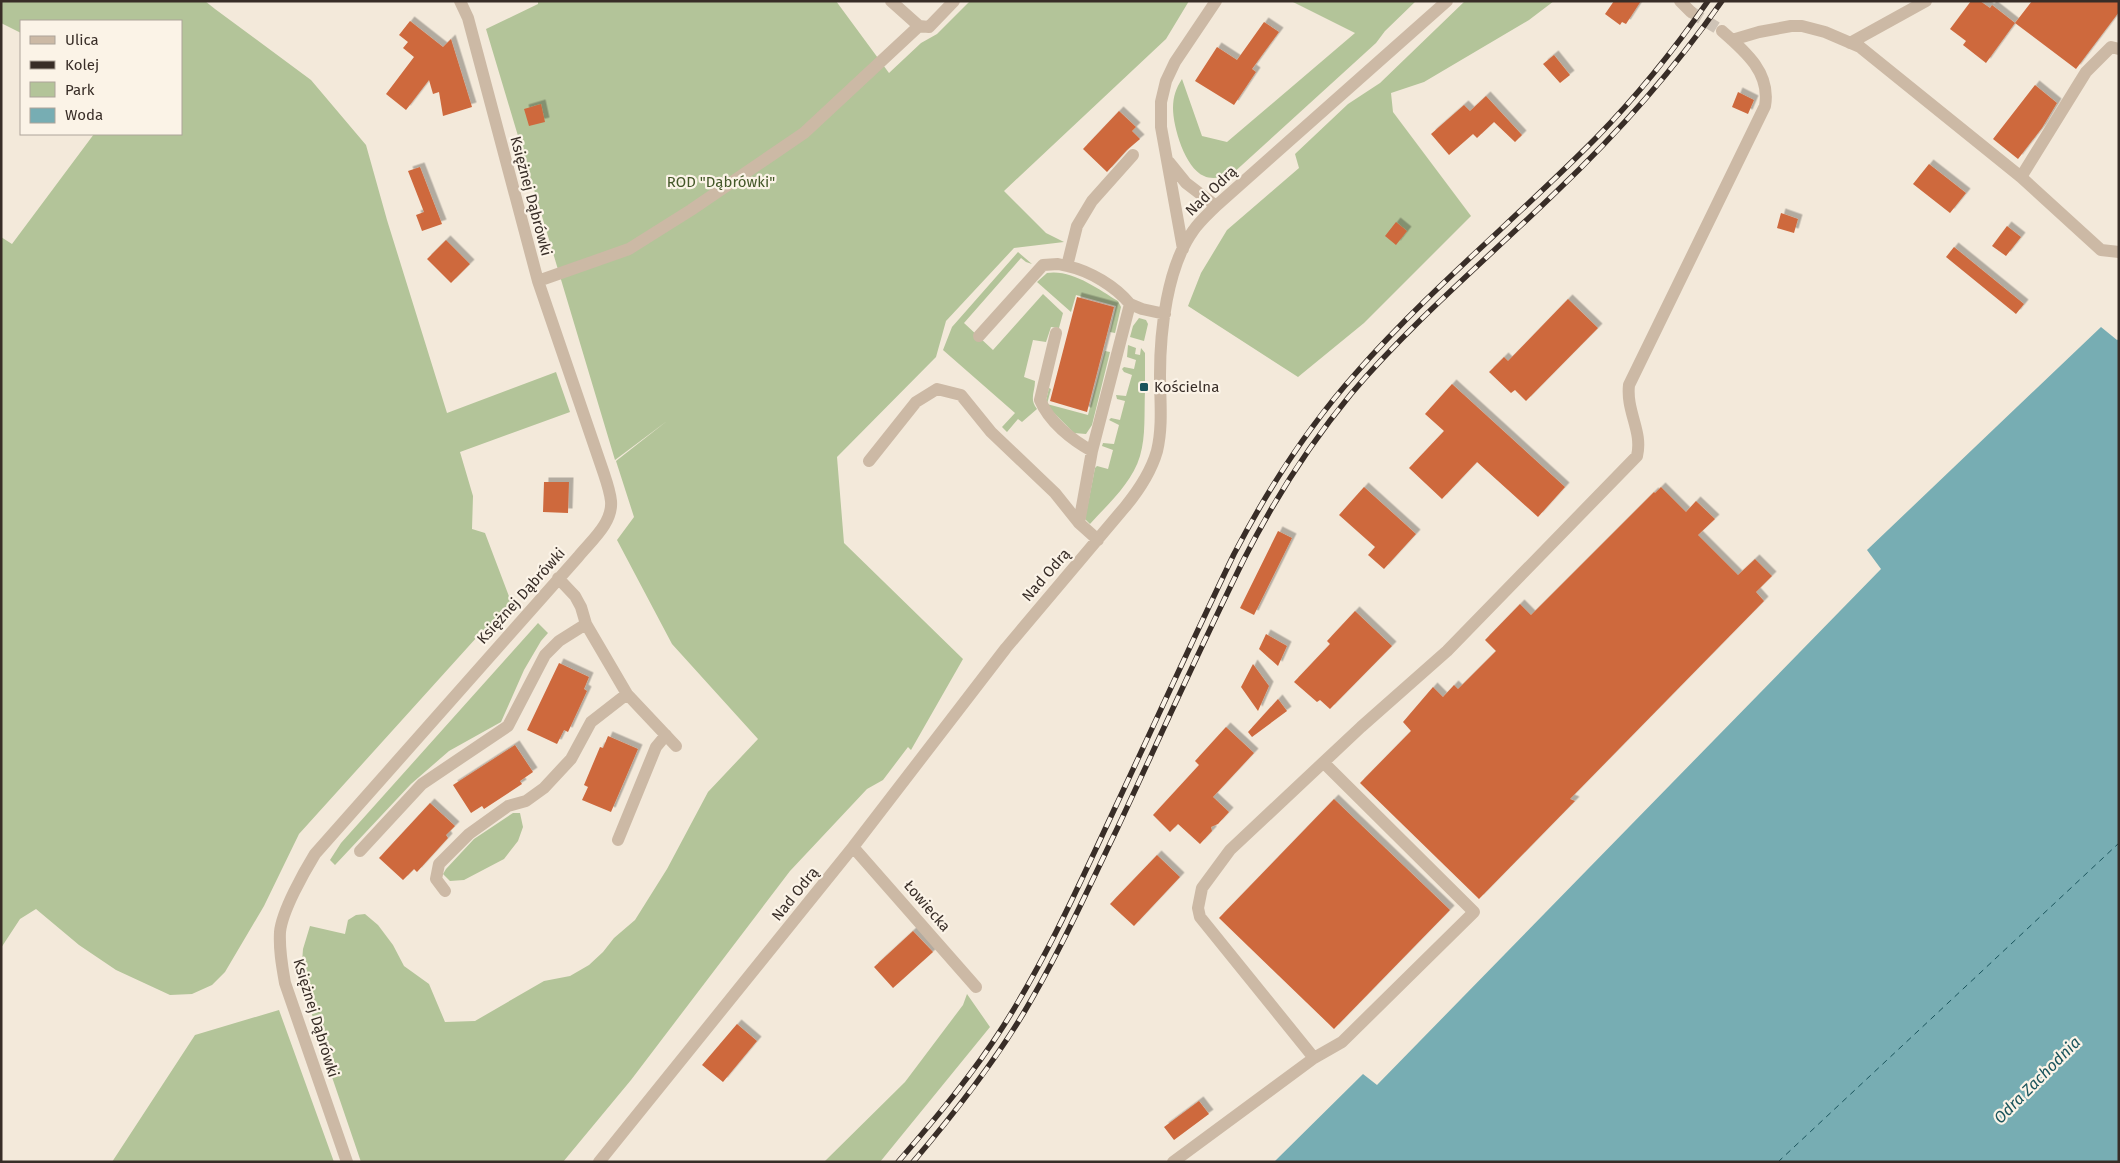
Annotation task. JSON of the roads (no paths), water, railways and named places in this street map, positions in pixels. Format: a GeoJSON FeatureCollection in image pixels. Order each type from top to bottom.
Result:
{"type":"FeatureCollection","features":[{"type":"Feature","properties":{"kind":"street","name":"Księżnej Dąbrówki"},"geometry":{"type":"LineString","coordinates":[[347,1162],[285,983],[280,957],[280,930],[300,878],[315,854],[604,525],[610,513],[611,501],[603,471],[538,281],[468,18],[460,1]]}},
{"type":"Feature","properties":{"kind":"street"},"geometry":{"type":"LineString","coordinates":[[892,1],[924,27]]}},
{"type":"Feature","properties":{"kind":"street"},"geometry":{"type":"LineString","coordinates":[[538,281],[629,249],[804,134],[954,1]]}},
{"type":"Feature","properties":{"kind":"street"},"geometry":{"type":"LineString","coordinates":[[1183,249],[1160,116],[1166,81],[1178,56],[1216,1]]}},
{"type":"Feature","properties":{"kind":"street","name":"Nad Odrą"},"geometry":{"type":"LineString","coordinates":[[598,1162],[853,847],[1006,648],[1137,492],[1155,456],[1160,435],[1160,356],[1165,314],[1183,249],[1192,232],[1216,206],[1447,1]]}},
{"type":"Feature","properties":{"kind":"street"},"geometry":{"type":"LineString","coordinates":[[1680,1],[1691,12]]}},
{"type":"Feature","properties":{"kind":"street"},"geometry":{"type":"LineString","coordinates":[[1850,42],[1926,1]]}},
{"type":"Feature","properties":{"kind":"street"},"geometry":{"type":"LineString","coordinates":[[1732,40],[1759,32],[1791,26],[1813,28],[1860,47],[2021,177],[2101,250],[2119,252]]}},
{"type":"Feature","properties":{"kind":"street"},"geometry":{"type":"LineString","coordinates":[[1314,1058],[1200,917],[1198,908],[1202,888],[1230,850],[1447,651],[1637,456],[1640,445],[1629,406],[1630,386],[1763,114],[1766,98],[1764,79],[1754,62],[1722,32]]}},
{"type":"Feature","properties":{"kind":"street"},"geometry":{"type":"LineString","coordinates":[[2021,177],[2086,72],[2111,47],[2119,49]]}},
{"type":"Feature","properties":{"kind":"street"},"geometry":{"type":"LineString","coordinates":[[1166,154],[1182,178],[1216,206]]}},
{"type":"Feature","properties":{"kind":"street"},"geometry":{"type":"LineString","coordinates":[[1067,266],[1077,226],[1092,201],[1133,155]]}},
{"type":"Feature","properties":{"kind":"street"},"geometry":{"type":"LineString","coordinates":[[979,336],[1043,265],[1058,264],[1083,271],[1121,294],[1130,304],[1142,309],[1165,314]]}},
{"type":"Feature","properties":{"kind":"street"},"geometry":{"type":"LineString","coordinates":[[1079,523],[1092,451],[1130,304]]}},
{"type":"Feature","properties":{"kind":"street"},"geometry":{"type":"LineString","coordinates":[[1056,333],[1040,400],[1043,408],[1074,441],[1092,451]]}},
{"type":"Feature","properties":{"kind":"street"},"geometry":{"type":"LineString","coordinates":[[869,461],[916,402],[937,389],[961,395],[990,432],[1055,492],[1079,523],[1098,540]]}},
{"type":"Feature","properties":{"kind":"street"},"geometry":{"type":"LineString","coordinates":[[558,578],[575,596],[581,607],[586,624],[627,694],[676,746]]}},
{"type":"Feature","properties":{"kind":"street"},"geometry":{"type":"LineString","coordinates":[[360,850],[422,784],[508,726],[545,654],[559,641],[586,624]]}},
{"type":"Feature","properties":{"kind":"street"},"geometry":{"type":"LineString","coordinates":[[445,891],[436,879],[439,864],[469,834],[508,806],[526,801],[544,788],[571,759],[591,722],[627,694]]}},
{"type":"Feature","properties":{"kind":"street"},"geometry":{"type":"LineString","coordinates":[[618,840],[656,747],[666,735]]}},
{"type":"Feature","properties":{"kind":"street"},"geometry":{"type":"LineString","coordinates":[[1173,1162],[1314,1058],[1342,1042],[1474,912],[1324,763]]}},
{"type":"Feature","properties":{"kind":"street","name":"Łowiecka"},"geometry":{"type":"LineString","coordinates":[[853,847],[976,987]]}},
{"type":"Feature","properties":{"kind":"water","name":"Odra Zachodnia"},"geometry":{"type":"Polygon","coordinates":[[[2101,327],[2117,340],[2119,339],[2119,1162],[1274,1162],[1363,1074],[1377,1085],[1881,569],[1867,550],[2101,327]]]}},
{"type":"Feature","properties":{"kind":"tunnel"},"geometry":{"type":"LineString","coordinates":[[1691,12],[1722,31]]}},
{"type":"Feature","properties":{"kind":"railway"},"geometry":{"type":"LineString","coordinates":[[898,1162],[980,1061],[1035,973],[1076,892],[1234,554],[1261,506],[1305,437],[1338,394],[1384,342],[1566,168],[1626,106],[1655,72],[1708,1]]}},
{"type":"Feature","properties":{"kind":"railway"},"geometry":{"type":"LineString","coordinates":[[913,1162],[985,1072],[1011,1034],[1036,991],[1084,899],[1244,559],[1280,494],[1307,453],[1351,394],[1399,341],[1601,148],[1664,77],[1722,1]]}},
{"type":"Feature","properties":{"kind":"place","name":"Kościelna"},"geometry":{"type":"Point","coordinates":[1144,387]}},
{"type":"Feature","properties":{"kind":"park label","name":"ROD \"Dąbrówki\""},"geometry":{"type":"Point","coordinates":[721,182]}}]}
